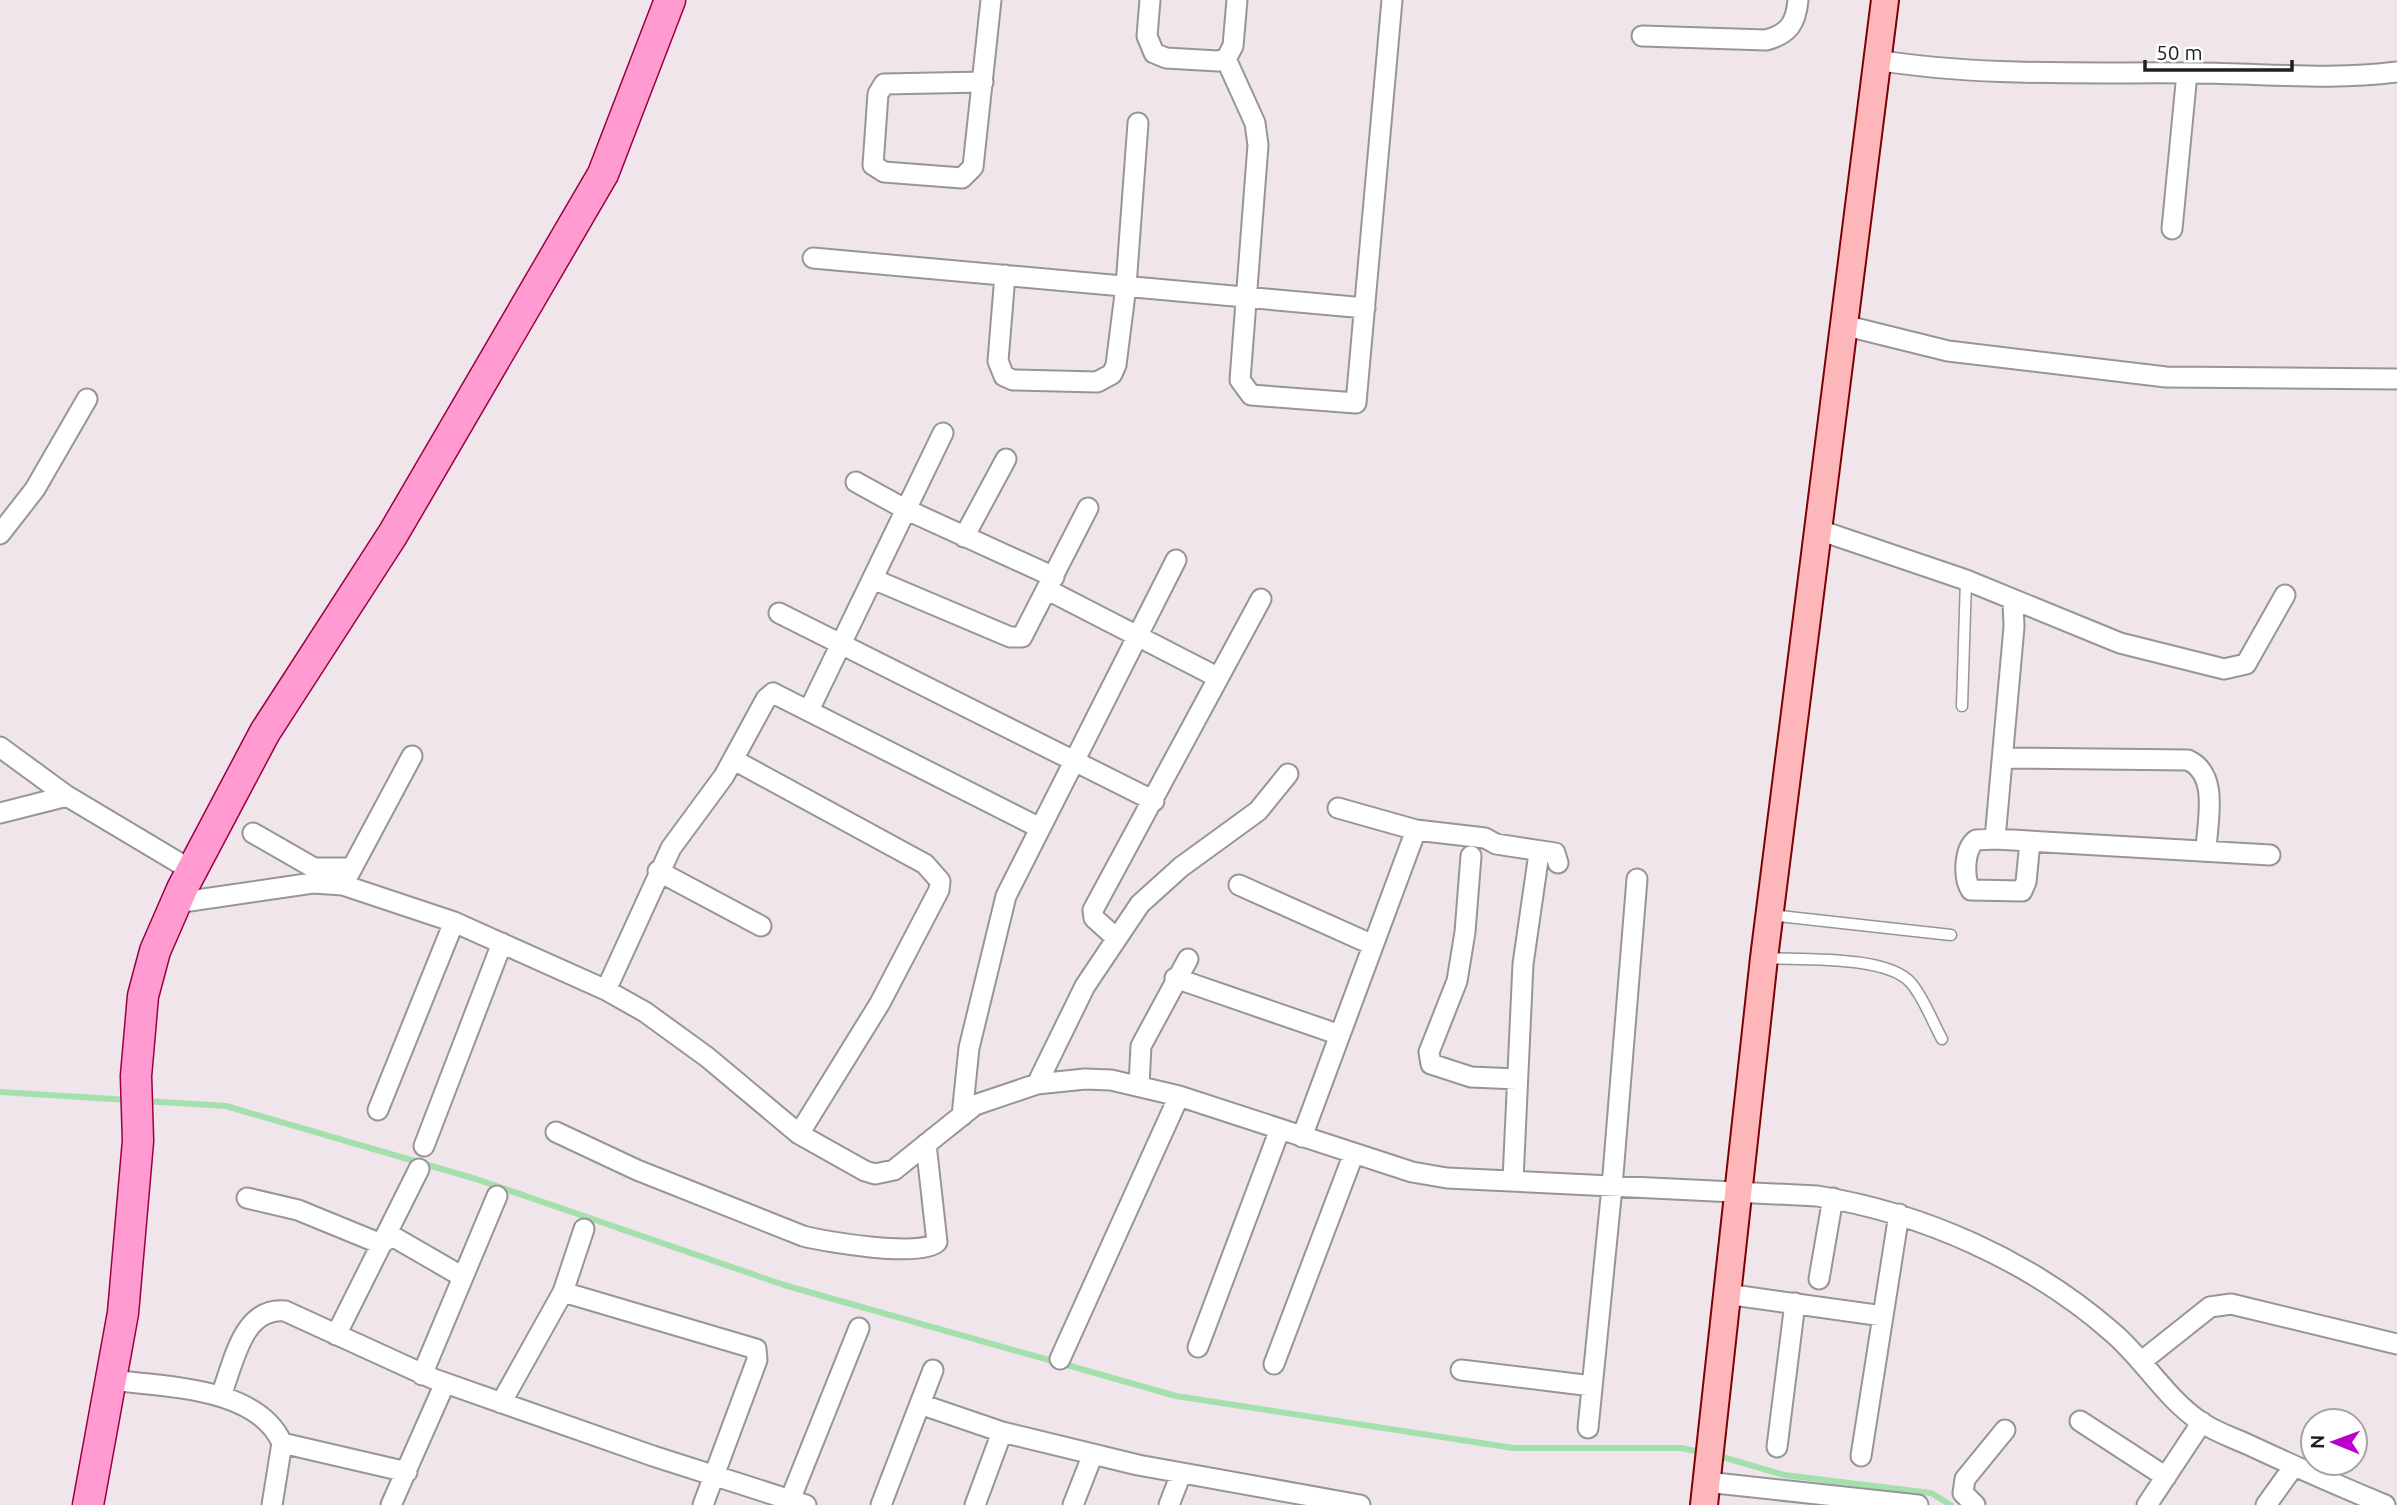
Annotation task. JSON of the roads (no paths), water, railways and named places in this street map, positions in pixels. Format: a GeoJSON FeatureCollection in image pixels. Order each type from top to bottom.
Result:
{"type":"FeatureCollection","features":[{"type":"Feature","properties":{"kind":"main road"},"geometry":{"type":"LineString","coordinates":[[88,1505],[122,1313],[138,1142],[136,1076],[143,996],[155,951],[191,870],[265,733],[393,534],[604,174],[670,0]]}},
{"type":"Feature","properties":{"kind":"street"},"geometry":{"type":"LineString","coordinates":[[984,82],[884,84],[878,94],[873,165],[884,172],[962,178],[968,174],[973,167],[984,82],[991,0]]}},
{"type":"Feature","properties":{"kind":"street"},"geometry":{"type":"LineString","coordinates":[[1150,0],[1147,36],[1154,53],[1166,58],[1218,61],[1226,58],[1233,46],[1237,0]]}},
{"type":"Feature","properties":{"kind":"street"},"geometry":{"type":"LineString","coordinates":[[1226,58],[1258,134],[1240,380],[1251,395],[1356,403],[1392,0]]}},
{"type":"Feature","properties":{"kind":"street"},"geometry":{"type":"LineString","coordinates":[[1642,36],[1766,40],[1781,36],[1791,28],[1798,0]]}},
{"type":"Feature","properties":{"kind":"street"},"geometry":{"type":"LineString","coordinates":[[1885,0],[1816,529],[1764,958],[1707,1473],[1918,1505]]}},
{"type":"Feature","properties":{"kind":"street"},"geometry":{"type":"LineString","coordinates":[[1876,60],[1976,71],[2110,75],[2188,73],[2346,77],[2397,72]]}},
{"type":"Feature","properties":{"kind":"street"},"geometry":{"type":"LineString","coordinates":[[2172,229],[2188,73]]}},
{"type":"Feature","properties":{"kind":"street"},"geometry":{"type":"LineString","coordinates":[[1005,275],[998,361],[1000,371],[1013,380],[1097,382],[1112,374],[1116,365],[1126,286],[1138,123]]}},
{"type":"Feature","properties":{"kind":"street"},"geometry":{"type":"LineString","coordinates":[[813,258],[1365,308]]}},
{"type":"Feature","properties":{"kind":"street"},"geometry":{"type":"LineString","coordinates":[[1843,325],[1948,351],[2166,377],[2397,379]]}},
{"type":"Feature","properties":{"kind":"street"},"geometry":{"type":"LineString","coordinates":[[0,534],[35,489],[87,399]]}},
{"type":"Feature","properties":{"kind":"street"},"geometry":{"type":"LineString","coordinates":[[809,710],[943,433]]}},
{"type":"Feature","properties":{"kind":"street"},"geometry":{"type":"LineString","coordinates":[[964,537],[1006,459]]}},
{"type":"Feature","properties":{"kind":"street"},"geometry":{"type":"LineString","coordinates":[[856,482],[1051,583],[1138,637],[1217,677]]}},
{"type":"Feature","properties":{"kind":"street"},"geometry":{"type":"LineString","coordinates":[[873,579],[1017,638],[1026,633],[1088,508]]}},
{"type":"Feature","properties":{"kind":"street"},"geometry":{"type":"LineString","coordinates":[[1816,529],[1966,580],[2120,643],[2224,670],[2245,664],[2285,595]]}},
{"type":"Feature","properties":{"kind":"street"},"geometry":{"type":"LineString","coordinates":[[961,1116],[969,1048],[1006,896],[1176,560]]}},
{"type":"Feature","properties":{"kind":"street"},"geometry":{"type":"LineString","coordinates":[[1115,937],[1094,918],[1093,910],[1261,599]]}},
{"type":"Feature","properties":{"kind":"street"},"geometry":{"type":"LineString","coordinates":[[1995,839],[2014,627],[2013,601]]}},
{"type":"Feature","properties":{"kind":"street"},"geometry":{"type":"LineString","coordinates":[[779,613],[1154,801]]}},
{"type":"Feature","properties":{"kind":"street"},"geometry":{"type":"LineString","coordinates":[[606,990],[658,871],[671,848],[734,760],[769,695],[779,693],[1040,828]]}},
{"type":"Feature","properties":{"kind":"street"},"geometry":{"type":"LineString","coordinates":[[0,747],[67,796],[191,870]]}},
{"type":"Feature","properties":{"kind":"street"},"geometry":{"type":"LineString","coordinates":[[348,877],[412,756]]}},
{"type":"Feature","properties":{"kind":"street"},"geometry":{"type":"LineString","coordinates":[[2003,758],[2188,760],[2199,765],[2208,783],[2206,851]]}},
{"type":"Feature","properties":{"kind":"street"},"geometry":{"type":"LineString","coordinates":[[734,760],[925,864],[940,881],[939,890],[880,1003],[799,1134]]}},
{"type":"Feature","properties":{"kind":"street"},"geometry":{"type":"LineString","coordinates":[[1037,1084],[1059,1033],[1115,937],[1140,904],[1181,867],[1258,811],[1288,774]]}},
{"type":"Feature","properties":{"kind":"street"},"geometry":{"type":"LineString","coordinates":[[0,813],[67,796]]}},
{"type":"Feature","properties":{"kind":"street"},"geometry":{"type":"LineString","coordinates":[[1338,808],[1416,830],[1485,838],[1496,844],[1555,853],[1558,863]]}},
{"type":"Feature","properties":{"kind":"street"},"geometry":{"type":"LineString","coordinates":[[1302,1136],[1416,830]]}},
{"type":"Feature","properties":{"kind":"street"},"geometry":{"type":"LineString","coordinates":[[253,833],[314,868],[348,877],[606,990],[645,1012],[707,1057],[799,1134],[865,1171],[875,1174],[894,1170],[975,1105],[1037,1084],[1098,1079],[1139,1085],[1179,1096],[1412,1172],[1447,1178],[1833,1198],[1899,1214],[1980,1247],[2030,1274],[2112,1332],[2175,1399],[2202,1422],[2385,1505]]}},
{"type":"Feature","properties":{"kind":"street"},"geometry":{"type":"LineString","coordinates":[[2030,842],[2026,882],[2022,891],[1971,890],[1966,879],[1971,843],[1976,840],[1995,839],[2270,855]]}},
{"type":"Feature","properties":{"kind":"street"},"geometry":{"type":"LineString","coordinates":[[1471,856],[1465,932],[1457,981],[1429,1052],[1431,1063],[1471,1077],[1517,1079]]}},
{"type":"Feature","properties":{"kind":"street"},"geometry":{"type":"LineString","coordinates":[[1513,1180],[1523,964],[1538,860]]}},
{"type":"Feature","properties":{"kind":"street"},"geometry":{"type":"LineString","coordinates":[[658,871],[761,926]]}},
{"type":"Feature","properties":{"kind":"street"},"geometry":{"type":"LineString","coordinates":[[176,903],[348,877]]}},
{"type":"Feature","properties":{"kind":"street"},"geometry":{"type":"LineString","coordinates":[[1588,1428],[1612,1187],[1637,879]]}},
{"type":"Feature","properties":{"kind":"street"},"geometry":{"type":"LineString","coordinates":[[1239,885],[1373,945]]}},
{"type":"Feature","properties":{"kind":"street"},"geometry":{"type":"LineString","coordinates":[[379,1110],[454,922]]}},
{"type":"Feature","properties":{"kind":"street"},"geometry":{"type":"LineString","coordinates":[[424,1146],[502,943]]}},
{"type":"Feature","properties":{"kind":"street"},"geometry":{"type":"LineString","coordinates":[[1139,1085],[1141,1046],[1175,978],[1188,959]]}},
{"type":"Feature","properties":{"kind":"street"},"geometry":{"type":"LineString","coordinates":[[1175,978],[1340,1035]]}},
{"type":"Feature","properties":{"kind":"street"},"geometry":{"type":"LineString","coordinates":[[1060,1359],[1179,1096]]}},
{"type":"Feature","properties":{"kind":"street"},"geometry":{"type":"LineString","coordinates":[[1198,1347],[1280,1129]]}},
{"type":"Feature","properties":{"kind":"street"},"geometry":{"type":"LineString","coordinates":[[556,1132],[637,1170],[792,1231],[828,1243],[863,1247],[927,1247],[937,1242],[926,1144]]}},
{"type":"Feature","properties":{"kind":"street"},"geometry":{"type":"LineString","coordinates":[[1274,1364],[1354,1153]]}},
{"type":"Feature","properties":{"kind":"street"},"geometry":{"type":"LineString","coordinates":[[336,1335],[419,1169]]}},
{"type":"Feature","properties":{"kind":"street"},"geometry":{"type":"LineString","coordinates":[[422,1375],[497,1196]]}},
{"type":"Feature","properties":{"kind":"street"},"geometry":{"type":"LineString","coordinates":[[247,1198],[298,1210],[381,1244]]}},
{"type":"Feature","properties":{"kind":"street"},"geometry":{"type":"LineString","coordinates":[[1819,1279],[1833,1198]]}},
{"type":"Feature","properties":{"kind":"street"},"geometry":{"type":"LineString","coordinates":[[1861,1456],[1899,1214]]}},
{"type":"Feature","properties":{"kind":"street"},"geometry":{"type":"LineString","coordinates":[[501,1403],[563,1292],[584,1229]]}},
{"type":"Feature","properties":{"kind":"street"},"geometry":{"type":"LineString","coordinates":[[381,1244],[392,1236],[463,1277]]}},
{"type":"Feature","properties":{"kind":"street"},"geometry":{"type":"LineString","coordinates":[[563,1292],[756,1349],[757,1360],[703,1505]]}},
{"type":"Feature","properties":{"kind":"street"},"geometry":{"type":"LineString","coordinates":[[1726,1294],[1883,1316]]}},
{"type":"Feature","properties":{"kind":"street"},"geometry":{"type":"LineString","coordinates":[[1777,1447],[1795,1303]]}},
{"type":"Feature","properties":{"kind":"street"},"geometry":{"type":"LineString","coordinates":[[2141,1362],[2210,1307],[2221,1304],[2231,1304],[2397,1344]]}},
{"type":"Feature","properties":{"kind":"street"},"geometry":{"type":"LineString","coordinates":[[221,1395],[250,1323],[273,1310],[285,1311],[422,1375],[795,1503],[859,1328]]}},
{"type":"Feature","properties":{"kind":"street"},"geometry":{"type":"LineString","coordinates":[[881,1505],[933,1370]]}},
{"type":"Feature","properties":{"kind":"street"},"geometry":{"type":"LineString","coordinates":[[1461,1370],[1592,1386]]}},
{"type":"Feature","properties":{"kind":"street"},"geometry":{"type":"LineString","coordinates":[[111,1380],[221,1395],[258,1415],[278,1434],[282,1443],[272,1505]]}},
{"type":"Feature","properties":{"kind":"street"},"geometry":{"type":"LineString","coordinates":[[391,1505],[445,1383]]}},
{"type":"Feature","properties":{"kind":"street"},"geometry":{"type":"LineString","coordinates":[[920,1404],[1002,1432],[1181,1474],[1254,1497],[1360,1505]]}},
{"type":"Feature","properties":{"kind":"street"},"geometry":{"type":"LineString","coordinates":[[2080,1420],[2166,1477]]}},
{"type":"Feature","properties":{"kind":"street"},"geometry":{"type":"LineString","coordinates":[[2147,1505],[2202,1422]]}},
{"type":"Feature","properties":{"kind":"street"},"geometry":{"type":"LineString","coordinates":[[1975,1505],[1963,1493],[1965,1479],[2005,1430]]}},
{"type":"Feature","properties":{"kind":"street"},"geometry":{"type":"LineString","coordinates":[[975,1505],[1002,1432]]}},
{"type":"Feature","properties":{"kind":"street"},"geometry":{"type":"LineString","coordinates":[[282,1443],[407,1472]]}},
{"type":"Feature","properties":{"kind":"street"},"geometry":{"type":"LineString","coordinates":[[1073,1505],[1093,1454]]}},
{"type":"Feature","properties":{"kind":"street"},"geometry":{"type":"LineString","coordinates":[[2266,1505],[2294,1466]]}},
{"type":"Feature","properties":{"kind":"street"},"geometry":{"type":"LineString","coordinates":[[1169,1505],[1181,1474]]}},
{"type":"Feature","properties":{"kind":"lane"},"geometry":{"type":"LineString","coordinates":[[1962,706],[1966,580]]}},
{"type":"Feature","properties":{"kind":"lane"},"geometry":{"type":"LineString","coordinates":[[1770,915],[1951,936]]}},
{"type":"Feature","properties":{"kind":"lane"},"geometry":{"type":"LineString","coordinates":[[1764,958],[1876,965],[1896,971],[1910,982],[1942,1039]]}},
{"type":"Feature","properties":{"kind":"waterway"},"geometry":{"type":"LineString","coordinates":[[0,1092],[129,1100]]}},
{"type":"Feature","properties":{"kind":"waterway"},"geometry":{"type":"LineString","coordinates":[[144,1101],[226,1106],[476,1179],[784,1285],[1176,1396],[1513,1448],[1681,1448],[1705,1453]]}},
{"type":"Feature","properties":{"kind":"waterway"},"geometry":{"type":"LineString","coordinates":[[1716,1455],[1784,1475],[1931,1493],[1951,1505]]}}]}
